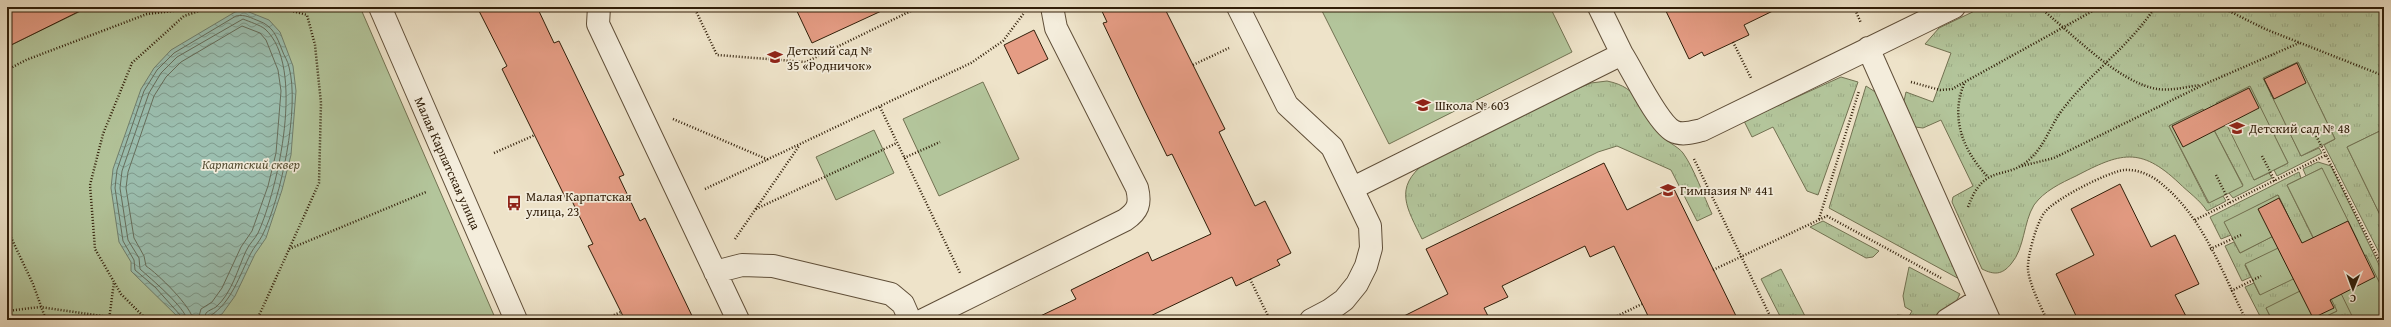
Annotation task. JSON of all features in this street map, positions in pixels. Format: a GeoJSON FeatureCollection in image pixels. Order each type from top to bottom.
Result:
{"type":"FeatureCollection","features":[{"type":"Feature","properties":{"kind":"street","name":"Малая Карпатская улица"},"geometry":{"type":"LineString","coordinates":[[380,7],[516,320]]}},
{"type":"Feature","properties":{"kind":"street"},"geometry":{"type":"LineString","coordinates":[[599,7],[598,24],[738,320]]}},
{"type":"Feature","properties":{"kind":"street"},"geometry":{"type":"LineString","coordinates":[[923,320],[1125,220],[1136,213],[1140,201],[1137,188],[1056,28],[1052,7]]}},
{"type":"Feature","properties":{"kind":"street"},"geometry":{"type":"LineString","coordinates":[[1238,7],[1287,104],[1332,147],[1370,226],[1371,248],[1366,266],[1357,284],[1344,300],[1330,310],[1311,320]]}},
{"type":"Feature","properties":{"kind":"street"},"geometry":{"type":"LineString","coordinates":[[1600,7],[1622,54],[1661,121],[1673,131],[1687,134],[1702,130],[1954,7]]}},
{"type":"Feature","properties":{"kind":"street"},"geometry":{"type":"LineString","coordinates":[[1868,48],[1989,320]]}},
{"type":"Feature","properties":{"kind":"street"},"geometry":{"type":"LineString","coordinates":[[1353,188],[1622,54]]}},
{"type":"Feature","properties":{"kind":"street"},"geometry":{"type":"LineString","coordinates":[[715,272],[742,265],[773,266],[891,294],[902,304],[910,320]]}},
{"type":"Feature","properties":{"kind":"street"},"geometry":{"type":"LineString","coordinates":[[1947,320],[1979,300]]}},
{"type":"Feature","properties":{"kind":"path"},"geometry":{"type":"LineString","coordinates":[[7,70],[26,60],[147,14],[207,7]]}},
{"type":"Feature","properties":{"kind":"path"},"geometry":{"type":"LineString","coordinates":[[146,320],[121,294],[96,250],[90,185],[103,134],[132,63],[184,16],[211,7]]}},
{"type":"Feature","properties":{"kind":"path"},"geometry":{"type":"LineString","coordinates":[[257,320],[319,183],[321,103],[316,45],[307,15],[278,7]]}},
{"type":"Feature","properties":{"kind":"path"},"geometry":{"type":"LineString","coordinates":[[694,7],[717,55],[806,62],[919,7]]}},
{"type":"Feature","properties":{"kind":"path"},"geometry":{"type":"LineString","coordinates":[[2039,7],[2106,62],[2135,82],[2158,89],[2178,89],[2204,84]]}},
{"type":"Feature","properties":{"kind":"path"},"geometry":{"type":"LineString","coordinates":[[1819,219],[1860,87],[1866,78],[1879,72],[1940,90],[1952,89],[2100,7]]}},
{"type":"Feature","properties":{"kind":"path"},"geometry":{"type":"LineString","coordinates":[[2021,166],[2043,145],[2062,109],[2106,62],[2135,35],[2155,7]]}},
{"type":"Feature","properties":{"kind":"path"},"geometry":{"type":"LineString","coordinates":[[2221,7],[2265,29],[2384,76]]}},
{"type":"Feature","properties":{"kind":"path"},"geometry":{"type":"LineString","coordinates":[[681,200],[799,146],[971,64],[1003,41],[1024,14]]}},
{"type":"Feature","properties":{"kind":"path"},"geometry":{"type":"LineString","coordinates":[[1193,65],[1253,37]]}},
{"type":"Feature","properties":{"kind":"path"},"geometry":{"type":"LineString","coordinates":[[1733,42],[1762,100]]}},
{"type":"Feature","properties":{"kind":"path"},"geometry":{"type":"LineString","coordinates":[[1967,209],[1973,193],[1988,177],[2021,166],[2054,158],[2204,84],[2299,43]]}},
{"type":"Feature","properties":{"kind":"path"},"geometry":{"type":"LineString","coordinates":[[1964,83],[1958,98],[1958,125],[1970,154],[1988,177]]}},
{"type":"Feature","properties":{"kind":"path"},"geometry":{"type":"LineString","coordinates":[[635,103],[769,160]]}},
{"type":"Feature","properties":{"kind":"path"},"geometry":{"type":"LineString","coordinates":[[880,107],[971,297]]}},
{"type":"Feature","properties":{"kind":"path"},"geometry":{"type":"LineString","coordinates":[[2312,128],[2384,270]]}},
{"type":"Feature","properties":{"kind":"path"},"geometry":{"type":"LineString","coordinates":[[1687,134],[1689,148],[1740,257],[1772,320]]}},
{"type":"Feature","properties":{"kind":"path"},"geometry":{"type":"LineString","coordinates":[[494,153],[535,135]]}},
{"type":"Feature","properties":{"kind":"path"},"geometry":{"type":"LineString","coordinates":[[904,158],[940,142]]}},
{"type":"Feature","properties":{"kind":"path"},"geometry":{"type":"LineString","coordinates":[[756,209],[897,143]]}},
{"type":"Feature","properties":{"kind":"path"},"geometry":{"type":"LineString","coordinates":[[715,272],[727,250],[799,146]]}},
{"type":"Feature","properties":{"kind":"path"},"geometry":{"type":"LineString","coordinates":[[2195,220],[2326,155]]}},
{"type":"Feature","properties":{"kind":"path"},"geometry":{"type":"LineString","coordinates":[[2262,156],[2275,181]]}},
{"type":"Feature","properties":{"kind":"path"},"geometry":{"type":"LineString","coordinates":[[2047,320],[2038,303],[2028,269],[2036,229],[2043,213],[2052,203],[2114,172],[2138,171],[2158,181],[2195,220],[2246,320]]}},
{"type":"Feature","properties":{"kind":"path"},"geometry":{"type":"LineString","coordinates":[[2216,175],[2230,203]]}},
{"type":"Feature","properties":{"kind":"path"},"geometry":{"type":"LineString","coordinates":[[289,250],[426,192]]}},
{"type":"Feature","properties":{"kind":"path"},"geometry":{"type":"LineString","coordinates":[[1713,270],[1827,216],[1944,280]]}},
{"type":"Feature","properties":{"kind":"path"},"geometry":{"type":"LineString","coordinates":[[7,229],[33,284],[40,307],[46,320]]}},
{"type":"Feature","properties":{"kind":"path"},"geometry":{"type":"LineString","coordinates":[[2210,249],[2241,235]]}},
{"type":"Feature","properties":{"kind":"path"},"geometry":{"type":"LineString","coordinates":[[2231,291],[2261,276]]}},
{"type":"Feature","properties":{"kind":"path"},"geometry":{"type":"LineString","coordinates":[[1250,279],[1270,320]]}},
{"type":"Feature","properties":{"kind":"path"},"geometry":{"type":"LineString","coordinates":[[109,318],[114,281]]}},
{"type":"Feature","properties":{"kind":"path"},"geometry":{"type":"LineString","coordinates":[[1609,320],[1642,304]]}},
{"type":"Feature","properties":{"kind":"path"},"geometry":{"type":"LineString","coordinates":[[7,311],[40,307],[109,318],[146,320]]}},
{"type":"Feature","properties":{"kind":"path"},"geometry":{"type":"LineString","coordinates":[[603,320],[621,312]]}},
{"type":"Feature","properties":{"kind":"green space","name":"Карпатский сквер"},"geometry":{"type":"Polygon","coordinates":[[[89,7],[360,7],[496,320],[7,320],[7,47],[89,7]]]}},
{"type":"Feature","properties":{"kind":"green space","name":"Школа № 603"},"geometry":{"type":"Polygon","coordinates":[[[1320,7],[1550,7],[1572,52],[1389,144],[1320,7]]]}},
{"type":"Feature","properties":{"kind":"green space"},"geometry":{"type":"Polygon","coordinates":[[[1983,7],[2384,7],[2384,129],[2347,147],[2384,223],[2384,262],[2324,145],[2335,139],[2298,62],[2264,79],[2301,156],[2319,148],[2322,153],[2277,176],[2274,170],[2288,163],[2249,86],[2254,180],[2269,173],[2272,178],[2233,198],[2229,193],[2243,185],[2203,109],[2169,126],[2208,203],[2223,196],[2226,201],[2207,211],[2179,183],[2153,163],[2141,158],[2118,158],[2091,168],[2053,188],[2038,200],[2030,212],[2022,243],[2016,258],[2008,268],[1998,273],[1982,269],[1952,202],[1953,197],[1973,186],[1941,120],[1923,128],[1915,127],[1904,101],[1906,92],[1933,102],[1951,53],[1925,44],[1939,28],[1983,7]]]}},
{"type":"Feature","properties":{"kind":"green space"},"geometry":{"type":"Polygon","coordinates":[[[2298,62],[2335,139],[2301,156],[2263,78],[2298,62]]]}},
{"type":"Feature","properties":{"kind":"green space"},"geometry":{"type":"Polygon","coordinates":[[[1841,77],[1858,82],[1818,195],[1807,191],[1773,127],[1752,137],[1744,121],[1841,77]]]}},
{"type":"Feature","properties":{"kind":"green space"},"geometry":{"type":"Polygon","coordinates":[[[1607,81],[1618,84],[1633,94],[1661,135],[1683,153],[1695,174],[1712,214],[1697,221],[1671,170],[1617,146],[1598,152],[1422,239],[1408,208],[1406,190],[1409,181],[1415,172],[1425,163],[1579,88],[1591,83],[1607,81]]]}},
{"type":"Feature","properties":{"kind":"green space"},"geometry":{"type":"Polygon","coordinates":[[[983,82],[1019,159],[939,196],[903,119],[983,82]]]}},
{"type":"Feature","properties":{"kind":"green space"},"geometry":{"type":"Polygon","coordinates":[[[1866,86],[1877,93],[1963,281],[1829,208],[1866,86]]]}},
{"type":"Feature","properties":{"kind":"green space"},"geometry":{"type":"Polygon","coordinates":[[[2250,86],[2288,163],[2254,180],[2216,103],[2250,86]]]}},
{"type":"Feature","properties":{"kind":"green space"},"geometry":{"type":"Polygon","coordinates":[[[2203,109],[2243,186],[2209,203],[2169,126],[2203,109]]]}},
{"type":"Feature","properties":{"kind":"green space"},"geometry":{"type":"Polygon","coordinates":[[[2384,129],[2384,223],[2347,147],[2384,129]]]}},
{"type":"Feature","properties":{"kind":"green space"},"geometry":{"type":"Polygon","coordinates":[[[874,130],[894,173],[836,200],[816,157],[874,130]]]}},
{"type":"Feature","properties":{"kind":"green space"},"geometry":{"type":"Polygon","coordinates":[[[2318,162],[2331,166],[2384,275],[2384,320],[2318,320],[2337,311],[2266,308],[2271,318],[2262,320],[2245,287],[2254,283],[2251,277],[2242,281],[2225,246],[2234,242],[2240,253],[2293,226],[2278,195],[2225,223],[2231,235],[2221,239],[2210,217],[2299,172],[2301,178],[2287,185],[2323,258],[2322,168],[2306,176],[2303,169],[2318,162]]]}},
{"type":"Feature","properties":{"kind":"green space"},"geometry":{"type":"Polygon","coordinates":[[[2322,168],[2358,241],[2324,259],[2287,185],[2322,168]]]}},
{"type":"Feature","properties":{"kind":"green space"},"geometry":{"type":"Polygon","coordinates":[[[2278,195],[2293,226],[2240,253],[2224,222],[2278,195]]]}},
{"type":"Feature","properties":{"kind":"green space"},"geometry":{"type":"Polygon","coordinates":[[[1823,221],[1879,251],[1873,257],[1866,258],[1810,227],[1823,221]]]}},
{"type":"Feature","properties":{"kind":"green space"},"geometry":{"type":"Polygon","coordinates":[[[2299,238],[2314,269],[2260,295],[2245,264],[2299,238]]]}},
{"type":"Feature","properties":{"kind":"green space"},"geometry":{"type":"Polygon","coordinates":[[[2366,255],[2384,292],[2384,320],[2354,320],[2331,273],[2366,255]]]}},
{"type":"Feature","properties":{"kind":"green space"},"geometry":{"type":"Polygon","coordinates":[[[1909,267],[1960,294],[1948,311],[1932,319],[1892,320],[1897,315],[1909,316],[1912,311],[1905,307],[1903,296],[1909,267]]]}},
{"type":"Feature","properties":{"kind":"green space"},"geometry":{"type":"Polygon","coordinates":[[[1781,269],[1807,320],[1782,320],[1761,279],[1781,269]]]}},
{"type":"Feature","properties":{"kind":"green space"},"geometry":{"type":"Polygon","coordinates":[[[2322,280],[2337,311],[2318,320],[2272,320],[2266,308],[2322,280]]]}},
{"type":"Feature","properties":{"kind":"water"},"geometry":{"type":"Polygon","coordinates":[[[244,10],[269,20],[280,32],[293,66],[296,91],[291,155],[282,190],[266,238],[255,254],[235,296],[222,314],[209,320],[181,320],[131,271],[131,262],[119,242],[111,188],[113,169],[141,89],[154,68],[171,50],[235,12],[244,10]]]}},
{"type":"Feature","properties":{"kind":"building"},"geometry":{"type":"Polygon","coordinates":[[[22,7],[88,7],[7,47],[7,14],[22,7]]]}},
{"type":"Feature","properties":{"kind":"building"},"geometry":{"type":"Polygon","coordinates":[[[477,7],[537,7],[554,43],[559,41],[624,175],[619,177],[640,221],[645,218],[694,320],[625,320],[588,246],[593,244],[571,199],[567,201],[502,69],[507,66],[477,7]]]}},
{"type":"Feature","properties":{"kind":"building"},"geometry":{"type":"Polygon","coordinates":[[[795,7],[890,7],[812,43],[795,7]]]}},
{"type":"Feature","properties":{"kind":"building"},"geometry":{"type":"Polygon","coordinates":[[[1100,7],[1164,7],[1225,129],[1219,132],[1255,206],[1265,201],[1291,253],[1277,260],[1280,265],[1236,286],[1232,277],[1142,320],[1032,320],[1076,299],[1071,290],[1148,252],[1152,261],[1211,234],[1172,154],[1167,156],[1142,105],[1103,23],[1107,22],[1100,7]]]}},
{"type":"Feature","properties":{"kind":"building"},"geometry":{"type":"Polygon","coordinates":[[[1664,7],[1781,7],[1744,25],[1749,35],[1704,56],[1702,52],[1689,59],[1664,7]]]}},
{"type":"Feature","properties":{"kind":"building"},"geometry":{"type":"Polygon","coordinates":[[[1034,30],[1048,59],[1018,74],[1004,45],[1034,30]]]}},
{"type":"Feature","properties":{"kind":"building"},"geometry":{"type":"Polygon","coordinates":[[[2297,63],[2306,83],[2274,99],[2264,79],[2297,63]]]}},
{"type":"Feature","properties":{"kind":"building"},"geometry":{"type":"Polygon","coordinates":[[[2249,88],[2259,108],[2183,147],[2172,126],[2249,88]]]}},
{"type":"Feature","properties":{"kind":"building"},"geometry":{"type":"Polygon","coordinates":[[[1604,163],[1627,210],[1673,187],[1738,320],[1650,320],[1614,246],[1590,257],[1585,246],[1502,286],[1508,297],[1484,308],[1490,320],[1396,320],[1448,294],[1426,249],[1604,163]]]}},
{"type":"Feature","properties":{"kind":"building"},"geometry":{"type":"Polygon","coordinates":[[[2120,184],[2151,247],[2175,235],[2199,284],[2175,295],[2188,320],[2078,320],[2056,274],[2094,255],[2071,209],[2120,184]]]}},
{"type":"Feature","properties":{"kind":"building"},"geometry":{"type":"Polygon","coordinates":[[[2279,198],[2302,243],[2348,221],[2375,277],[2330,300],[2334,308],[2313,318],[2258,209],[2279,198]]]}},
{"type":"Feature","properties":{"kind":"place","name":"Детский сад № 35 «Родничок»"},"geometry":{"type":"Point","coordinates":[775,57]}},
{"type":"Feature","properties":{"kind":"place","name":"Школа № 603"},"geometry":{"type":"Point","coordinates":[1423,105]}},
{"type":"Feature","properties":{"kind":"place","name":"Детский сад № 48"},"geometry":{"type":"Point","coordinates":[2237,128]}},
{"type":"Feature","properties":{"kind":"place","name":"Гимназия № 441"},"geometry":{"type":"Point","coordinates":[1668,190]}},
{"type":"Feature","properties":{"kind":"place","name":"Малая Карпатская улица, 23"},"geometry":{"type":"Point","coordinates":[514,203]}}]}
